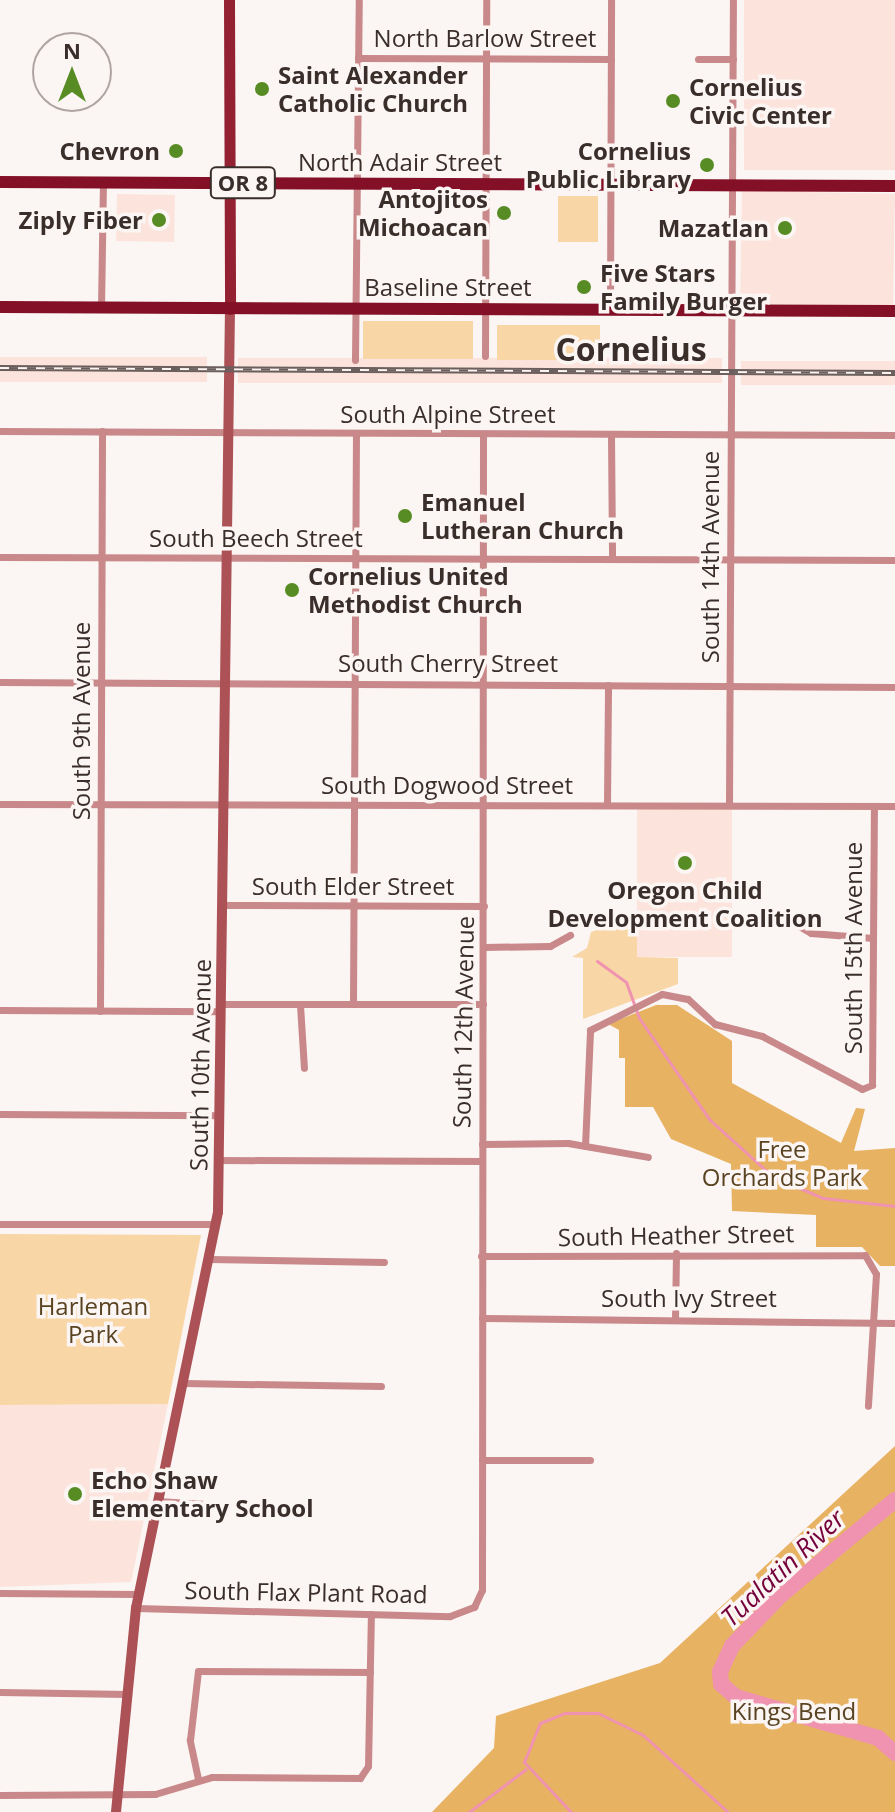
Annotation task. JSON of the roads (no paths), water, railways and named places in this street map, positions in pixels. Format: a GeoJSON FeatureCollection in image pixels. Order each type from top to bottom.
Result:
{"type":"FeatureCollection","features":[{"type":"Feature","properties":{"kind":"highway","name":"North Adair Street"},"geometry":{"type":"LineString","coordinates":[[0,182],[895,186]]}},
{"type":"Feature","properties":{"kind":"highway","name":"Baseline Street"},"geometry":{"type":"LineString","coordinates":[[0,307],[895,311]]}},
{"type":"Feature","properties":{"kind":"main road"},"geometry":{"type":"LineString","coordinates":[[229,0],[230,309]]}},
{"type":"Feature","properties":{"kind":"main road","name":"South 10th Avenue"},"geometry":{"type":"LineString","coordinates":[[116,1812],[138,1594],[216,1224],[219,1007],[227,805],[230,309]]}},
{"type":"Feature","properties":{"kind":"street"},"geometry":{"type":"LineString","coordinates":[[355,360],[359,0]]}},
{"type":"Feature","properties":{"kind":"street"},"geometry":{"type":"LineString","coordinates":[[485,356],[486,0]]}},
{"type":"Feature","properties":{"kind":"street"},"geometry":{"type":"LineString","coordinates":[[610,310],[611,0]]}},
{"type":"Feature","properties":{"kind":"street","name":"South 14th Avenue"},"geometry":{"type":"LineString","coordinates":[[729,805],[733,0]]}},
{"type":"Feature","properties":{"kind":"street","name":"North Barlow Street"},"geometry":{"type":"LineString","coordinates":[[358,58],[611,59]]}},
{"type":"Feature","properties":{"kind":"street"},"geometry":{"type":"LineString","coordinates":[[698,59],[733,59]]}},
{"type":"Feature","properties":{"kind":"street"},"geometry":{"type":"LineString","coordinates":[[101,308],[103,182]]}},
{"type":"Feature","properties":{"kind":"street","name":"South Alpine Street"},"geometry":{"type":"LineString","coordinates":[[0,431],[895,435]]}},
{"type":"Feature","properties":{"kind":"street","name":"South 9th Avenue"},"geometry":{"type":"LineString","coordinates":[[100,1011],[102,431]]}},
{"type":"Feature","properties":{"kind":"street"},"geometry":{"type":"LineString","coordinates":[[353,1004],[356,433]]}},
{"type":"Feature","properties":{"kind":"street","name":"South 12th Avenue"},"geometry":{"type":"LineString","coordinates":[[474,1607],[482,1590],[483,435]]}},
{"type":"Feature","properties":{"kind":"street"},"geometry":{"type":"LineString","coordinates":[[611,435],[612,559]]}},
{"type":"Feature","properties":{"kind":"street","name":"South Beech Street"},"geometry":{"type":"LineString","coordinates":[[0,557],[895,560]]}},
{"type":"Feature","properties":{"kind":"street","name":"South Cherry Street"},"geometry":{"type":"LineString","coordinates":[[0,682],[895,687]]}},
{"type":"Feature","properties":{"kind":"street"},"geometry":{"type":"LineString","coordinates":[[607,804],[608,685]]}},
{"type":"Feature","properties":{"kind":"street","name":"South Dogwood Street"},"geometry":{"type":"LineString","coordinates":[[0,804],[895,806]]}},
{"type":"Feature","properties":{"kind":"street","name":"South 15th Avenue"},"geometry":{"type":"LineString","coordinates":[[585,1146],[590,1030],[621,1010],[662,994],[688,999],[715,1024],[762,1036],[869,1089],[874,806]]}},
{"type":"Feature","properties":{"kind":"street","name":"South Elder Street"},"geometry":{"type":"LineString","coordinates":[[223,905],[484,906]]}},
{"type":"Feature","properties":{"kind":"street"},"geometry":{"type":"LineString","coordinates":[[778,914],[811,933],[873,938]]}},
{"type":"Feature","properties":{"kind":"street"},"geometry":{"type":"LineString","coordinates":[[484,947],[550,946],[570,935]]}},
{"type":"Feature","properties":{"kind":"street"},"geometry":{"type":"LineString","coordinates":[[0,1010],[483,1004]]}},
{"type":"Feature","properties":{"kind":"street"},"geometry":{"type":"LineString","coordinates":[[300,1005],[304,1068]]}},
{"type":"Feature","properties":{"kind":"street"},"geometry":{"type":"LineString","coordinates":[[0,1114],[219,1115]]}},
{"type":"Feature","properties":{"kind":"street"},"geometry":{"type":"LineString","coordinates":[[482,1144],[585,1146],[648,1157]]}},
{"type":"Feature","properties":{"kind":"street"},"geometry":{"type":"LineString","coordinates":[[218,1160],[481,1161]]}},
{"type":"Feature","properties":{"kind":"street"},"geometry":{"type":"LineString","coordinates":[[0,1224],[216,1224]]}},
{"type":"Feature","properties":{"kind":"street"},"geometry":{"type":"LineString","coordinates":[[675,1318],[676,1253]]}},
{"type":"Feature","properties":{"kind":"street","name":"South Heather Street"},"geometry":{"type":"LineString","coordinates":[[481,1256],[608,1257],[676,1253],[871,1259],[872,1318]]}},
{"type":"Feature","properties":{"kind":"street"},"geometry":{"type":"LineString","coordinates":[[209,1259],[384,1262]]}},
{"type":"Feature","properties":{"kind":"street","name":"South Ivy Street"},"geometry":{"type":"LineString","coordinates":[[482,1318],[872,1318],[895,1323]]}},
{"type":"Feature","properties":{"kind":"street"},"geometry":{"type":"LineString","coordinates":[[868,1406],[872,1318]]}},
{"type":"Feature","properties":{"kind":"street"},"geometry":{"type":"LineString","coordinates":[[183,1383],[381,1386]]}},
{"type":"Feature","properties":{"kind":"street"},"geometry":{"type":"LineString","coordinates":[[482,1460],[590,1460]]}},
{"type":"Feature","properties":{"kind":"street"},"geometry":{"type":"LineString","coordinates":[[158,1501],[221,1505]]}},
{"type":"Feature","properties":{"kind":"street"},"geometry":{"type":"LineString","coordinates":[[0,1593],[138,1594]]}},
{"type":"Feature","properties":{"kind":"street","name":"South Flax Plant Road"},"geometry":{"type":"LineString","coordinates":[[136,1608],[450,1616],[474,1607]]}},
{"type":"Feature","properties":{"kind":"street"},"geometry":{"type":"LineString","coordinates":[[0,1795],[118,1796],[161,1793],[198,1779],[364,1776],[371,1614]]}},
{"type":"Feature","properties":{"kind":"street"},"geometry":{"type":"LineString","coordinates":[[198,1779],[190,1746],[194,1675],[370,1672]]}},
{"type":"Feature","properties":{"kind":"street"},"geometry":{"type":"LineString","coordinates":[[0,1692],[128,1694]]}},
{"type":"Feature","properties":{"kind":"waterway"},"geometry":{"type":"LineString","coordinates":[[597,961],[626,982],[639,1018],[710,1120],[773,1177],[823,1198],[895,1206]]}},
{"type":"Feature","properties":{"kind":"waterway","name":"Tualatin River"},"geometry":{"type":"LineString","coordinates":[[895,1500],[781,1595],[732,1646],[720,1672],[721,1684],[736,1697],[878,1738],[895,1753]]}},
{"type":"Feature","properties":{"kind":"waterway"},"geometry":{"type":"LineString","coordinates":[[571,1812],[524,1762],[540,1723],[565,1713],[598,1713],[643,1735],[728,1812]]}},
{"type":"Feature","properties":{"kind":"waterway"},"geometry":{"type":"LineString","coordinates":[[469,1812],[526,1769]]}},
{"type":"Feature","properties":{"kind":"railway"},"geometry":{"type":"LineString","coordinates":[[0,368],[895,373]]}},
{"type":"Feature","properties":{"kind":"place","name":"Saint Alexander Catholic Church"},"geometry":{"type":"Point","coordinates":[262,89]}},
{"type":"Feature","properties":{"kind":"place","name":"Cornelius Civic Center"},"geometry":{"type":"Point","coordinates":[673,101]}},
{"type":"Feature","properties":{"kind":"place","name":"Chevron"},"geometry":{"type":"Point","coordinates":[176,151]}},
{"type":"Feature","properties":{"kind":"place","name":"Cornelius Public Library"},"geometry":{"type":"Point","coordinates":[707,165]}},
{"type":"Feature","properties":{"kind":"place","name":"Antojitos Michoacan"},"geometry":{"type":"Point","coordinates":[504,213]}},
{"type":"Feature","properties":{"kind":"place","name":"Ziply Fiber"},"geometry":{"type":"Point","coordinates":[159,220]}},
{"type":"Feature","properties":{"kind":"place","name":"Mazatlan"},"geometry":{"type":"Point","coordinates":[785,228]}},
{"type":"Feature","properties":{"kind":"place","name":"Five Stars Family Burger"},"geometry":{"type":"Point","coordinates":[584,287]}},
{"type":"Feature","properties":{"kind":"place","name":"Emanuel Lutheran Church"},"geometry":{"type":"Point","coordinates":[405,516]}},
{"type":"Feature","properties":{"kind":"place","name":"Cornelius United Methodist Church"},"geometry":{"type":"Point","coordinates":[292,590]}},
{"type":"Feature","properties":{"kind":"place","name":"Oregon Child Development Coalition"},"geometry":{"type":"Point","coordinates":[685,863]}},
{"type":"Feature","properties":{"kind":"place","name":"Echo Shaw Elementary School"},"geometry":{"type":"Point","coordinates":[75,1494]}},
{"type":"Feature","properties":{"kind":"district","name":"Cornelius"},"geometry":{"type":"Point","coordinates":[631,349]}},
{"type":"Feature","properties":{"kind":"park label","name":"Free Orchards Park"},"geometry":{"type":"Point","coordinates":[782,1163]}},
{"type":"Feature","properties":{"kind":"park label","name":"Harleman Park"},"geometry":{"type":"Point","coordinates":[93,1320]}},
{"type":"Feature","properties":{"kind":"park label","name":"Kings Bend"},"geometry":{"type":"Point","coordinates":[794,1711]}}]}
